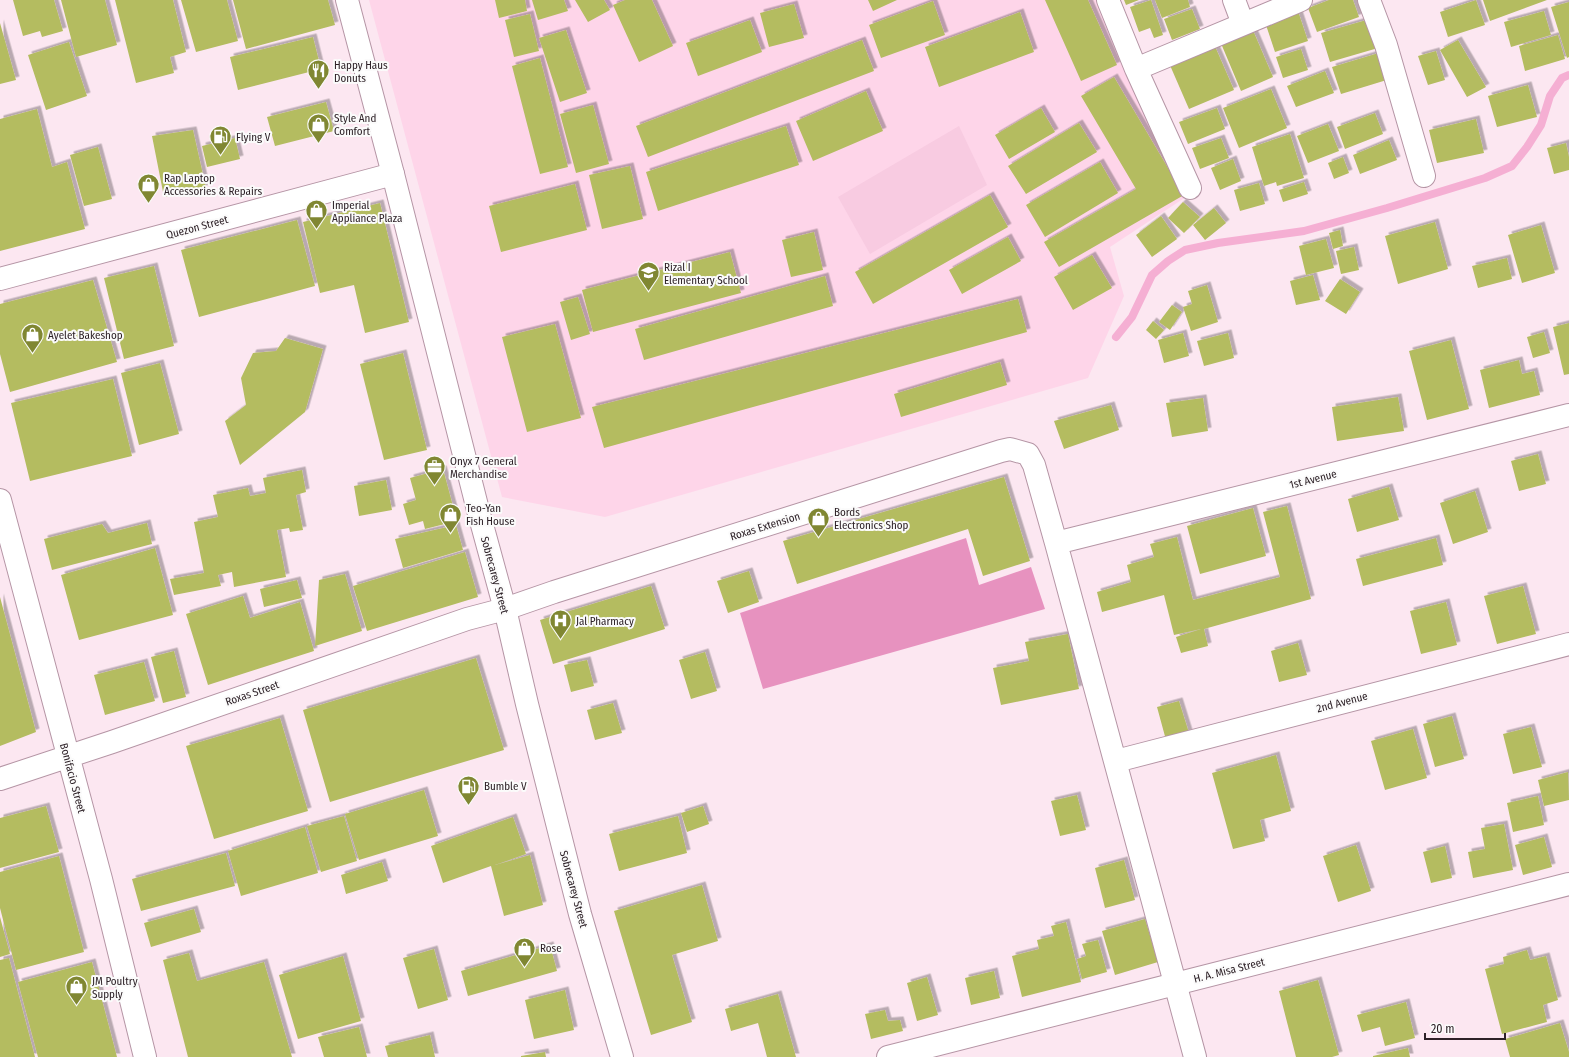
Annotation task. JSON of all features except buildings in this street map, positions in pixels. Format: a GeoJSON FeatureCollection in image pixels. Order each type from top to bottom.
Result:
{"type":"FeatureCollection","features":[{"type":"Feature","properties":{"kind":"street","name":"Sobrecarey Street"},"geometry":{"type":"LineString","coordinates":[[347,0],[393,174],[478,510],[505,609],[527,704],[580,914],[622,1057]]}},
{"type":"Feature","properties":{"kind":"street"},"geometry":{"type":"LineString","coordinates":[[1108,0],[1136,69],[1190,188]]}},
{"type":"Feature","properties":{"kind":"street"},"geometry":{"type":"LineString","coordinates":[[1234,0],[1243,24]]}},
{"type":"Feature","properties":{"kind":"street"},"geometry":{"type":"LineString","coordinates":[[1136,69],[1301,0]]}},
{"type":"Feature","properties":{"kind":"street"},"geometry":{"type":"LineString","coordinates":[[1369,0],[1386,45],[1424,176]]}},
{"type":"Feature","properties":{"kind":"street","name":"Quezon Street"},"geometry":{"type":"LineString","coordinates":[[0,279],[393,174]]}},
{"type":"Feature","properties":{"kind":"street","name":"1st Avenue"},"geometry":{"type":"LineString","coordinates":[[1056,543],[1569,415]]}},
{"type":"Feature","properties":{"kind":"street","name":"Roxas Extension"},"geometry":{"type":"LineString","coordinates":[[505,609],[1010,450],[1028,454],[1034,465],[1056,543],[1195,1057]]}},
{"type":"Feature","properties":{"kind":"street","name":"Bonifacio Street"},"geometry":{"type":"LineString","coordinates":[[0,500],[67,757],[101,879],[144,1057]]}},
{"type":"Feature","properties":{"kind":"street","name":"Roxas Street"},"geometry":{"type":"LineString","coordinates":[[0,779],[466,619],[505,609]]}},
{"type":"Feature","properties":{"kind":"street","name":"2nd Avenue"},"geometry":{"type":"LineString","coordinates":[[1116,761],[1569,644]]}},
{"type":"Feature","properties":{"kind":"street","name":"H. A. Misa Street"},"geometry":{"type":"LineString","coordinates":[[888,1057],[1569,884]]}},
{"type":"Feature","properties":{"kind":"shaded area"},"geometry":{"type":"Polygon","coordinates":[[[369,0],[1098,0],[1192,193],[1110,247],[1124,296],[1088,378],[605,517],[502,497],[369,0]]]}},
{"type":"Feature","properties":{"kind":"shaded area"},"geometry":{"type":"Polygon","coordinates":[[[959,126],[987,185],[870,254],[838,197],[959,126]]]}},
{"type":"Feature","properties":{"kind":"shaded area"},"geometry":{"type":"Polygon","coordinates":[[[966,538],[979,585],[1031,567],[1045,609],[763,689],[740,613],[966,538]]]}},
{"type":"Feature","properties":{"kind":"waterway"},"geometry":{"type":"LineString","coordinates":[[1116,337],[1132,317],[1152,275],[1168,261],[1185,250],[1218,243],[1304,231],[1387,208],[1485,178],[1512,166],[1527,147],[1541,125],[1550,96],[1562,78],[1569,75]]}},
{"type":"Feature","properties":{"kind":"place","name":"Happy Haus Donuts"},"geometry":{"type":"Point","coordinates":[319,90]}},
{"type":"Feature","properties":{"kind":"place","name":"Style And Comfort"},"geometry":{"type":"Point","coordinates":[318,144]}},
{"type":"Feature","properties":{"kind":"place","name":"Flying V"},"geometry":{"type":"Point","coordinates":[221,156]}},
{"type":"Feature","properties":{"kind":"place","name":"Rap Laptop Accessories & Repairs"},"geometry":{"type":"Point","coordinates":[148,204]}},
{"type":"Feature","properties":{"kind":"place","name":"Imperial Appliance Plaza"},"geometry":{"type":"Point","coordinates":[317,230]}},
{"type":"Feature","properties":{"kind":"place","name":"Rizal I Elementary School"},"geometry":{"type":"Point","coordinates":[648,292]}},
{"type":"Feature","properties":{"kind":"place","name":"Ayelet Bakeshop"},"geometry":{"type":"Point","coordinates":[33,354]}},
{"type":"Feature","properties":{"kind":"place","name":"Onyx 7 General Merchandise"},"geometry":{"type":"Point","coordinates":[434,486]}},
{"type":"Feature","properties":{"kind":"place","name":"Teo-Yan Fish House"},"geometry":{"type":"Point","coordinates":[451,534]}},
{"type":"Feature","properties":{"kind":"place","name":"Bords Electronics Shop"},"geometry":{"type":"Point","coordinates":[819,538]}},
{"type":"Feature","properties":{"kind":"place","name":"Jal Pharmacy"},"geometry":{"type":"Point","coordinates":[560,640]}},
{"type":"Feature","properties":{"kind":"place","name":"Bumble V"},"geometry":{"type":"Point","coordinates":[469,806]}},
{"type":"Feature","properties":{"kind":"place","name":"Rose"},"geometry":{"type":"Point","coordinates":[524,968]}},
{"type":"Feature","properties":{"kind":"place","name":"JM Poultry Supply"},"geometry":{"type":"Point","coordinates":[77,1006]}}]}
